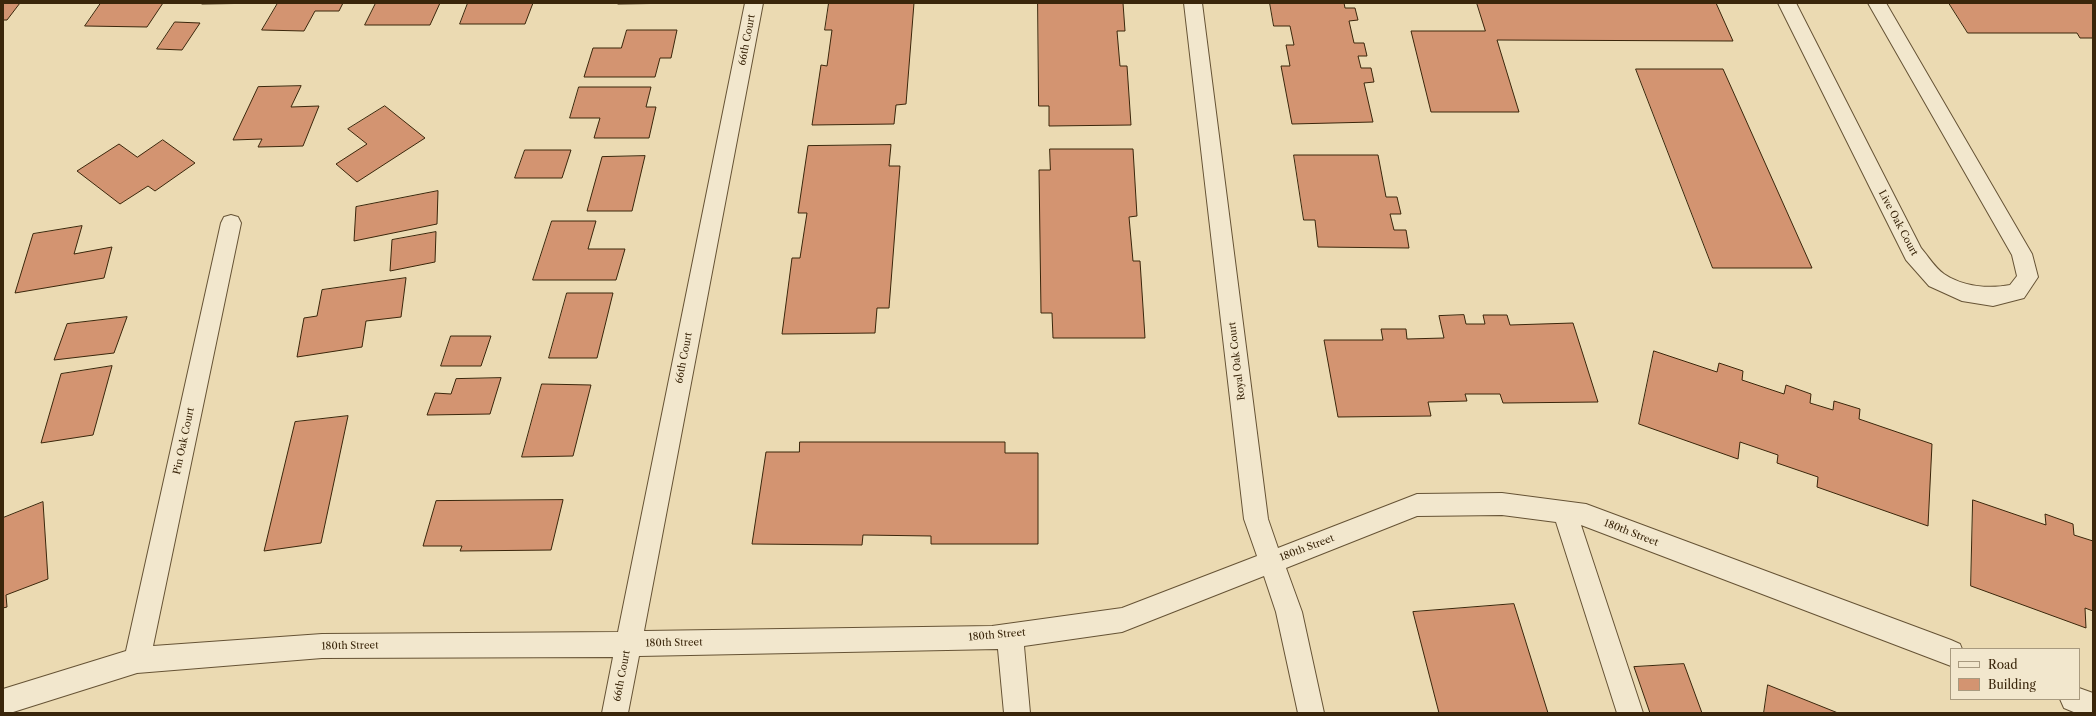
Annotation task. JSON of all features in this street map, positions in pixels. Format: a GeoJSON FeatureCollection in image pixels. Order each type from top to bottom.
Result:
{"type":"FeatureCollection","features":[{"type":"Feature","properties":{"kind":"street","name":"66th Court"},"geometry":{"type":"LineString","coordinates":[[615,713],[754,3]]}},
{"type":"Feature","properties":{"kind":"street","name":"Royal Oak Court"},"geometry":{"type":"LineString","coordinates":[[1193,3],[1256,519],[1289,612],[1311,713]]}},
{"type":"Feature","properties":{"kind":"street","name":"Live Oak Court"},"geometry":{"type":"LineString","coordinates":[[1787,3],[1912,254],[1936,280],[1962,292],[1993,297],[2017,292],[2028,277],[2022,254],[1877,3]]}},
{"type":"Feature","properties":{"kind":"street","name":"Pin Oak Court"},"geometry":{"type":"LineString","coordinates":[[137,660],[231,223]]}},
{"type":"Feature","properties":{"kind":"street","name":"180th Street"},"geometry":{"type":"LineString","coordinates":[[3,702],[137,660],[322,646],[628,644],[984,638],[1122,620],[1417,505],[1502,504],[1586,515],[1950,653]]}},
{"type":"Feature","properties":{"kind":"street"},"geometry":{"type":"LineString","coordinates":[[1565,513],[1630,713]]}},
{"type":"Feature","properties":{"kind":"street"},"geometry":{"type":"LineString","coordinates":[[1010,635],[1017,713]]}},
{"type":"Feature","properties":{"kind":"street"},"geometry":{"type":"LineString","coordinates":[[2077,700],[2093,706]]}},
{"type":"Feature","properties":{"kind":"building"},"geometry":{"type":"Polygon","coordinates":[[[3,3],[20,3],[7,20],[3,20],[3,3]]]}},
{"type":"Feature","properties":{"kind":"building"},"geometry":{"type":"Polygon","coordinates":[[[101,3],[163,3],[147,27],[85,26],[101,3]]]}},
{"type":"Feature","properties":{"kind":"building"},"geometry":{"type":"Polygon","coordinates":[[[202,3],[267,3],[202,4],[202,3]]]}},
{"type":"Feature","properties":{"kind":"building"},"geometry":{"type":"Polygon","coordinates":[[[278,3],[343,3],[339,11],[315,11],[304,31],[262,30],[278,3]]]}},
{"type":"Feature","properties":{"kind":"building"},"geometry":{"type":"Polygon","coordinates":[[[376,3],[440,3],[430,25],[365,25],[376,3]]]}},
{"type":"Feature","properties":{"kind":"building"},"geometry":{"type":"Polygon","coordinates":[[[468,3],[533,3],[525,24],[460,24],[468,3]]]}},
{"type":"Feature","properties":{"kind":"building"},"geometry":{"type":"Polygon","coordinates":[[[618,3],[683,3],[618,4],[618,3]]]}},
{"type":"Feature","properties":{"kind":"building"},"geometry":{"type":"Polygon","coordinates":[[[829,3],[914,3],[906,104],[896,105],[894,124],[812,125],[821,65],[827,66],[832,30],[825,30],[829,3]]]}},
{"type":"Feature","properties":{"kind":"building"},"geometry":{"type":"Polygon","coordinates":[[[1038,3],[1123,3],[1125,31],[1117,31],[1120,66],[1127,66],[1131,125],[1049,126],[1049,106],[1039,106],[1038,3]]]}},
{"type":"Feature","properties":{"kind":"building"},"geometry":{"type":"Polygon","coordinates":[[[1270,3],[1344,3],[1345,8],[1355,8],[1358,20],[1349,21],[1354,43],[1364,43],[1367,56],[1358,56],[1361,68],[1371,68],[1374,82],[1364,83],[1373,122],[1292,124],[1281,66],[1290,66],[1286,45],[1294,45],[1290,26],[1274,26],[1270,3]]]}},
{"type":"Feature","properties":{"kind":"building"},"geometry":{"type":"Polygon","coordinates":[[[1477,3],[1716,3],[1733,41],[1497,40],[1519,112],[1431,112],[1411,31],[1485,31],[1477,3]]]}},
{"type":"Feature","properties":{"kind":"building"},"geometry":{"type":"Polygon","coordinates":[[[1949,3],[2093,3],[2093,38],[2080,38],[2077,33],[1968,33],[1949,3]]]}},
{"type":"Feature","properties":{"kind":"building"},"geometry":{"type":"Polygon","coordinates":[[[175,22],[200,23],[182,50],[157,49],[175,22]]]}},
{"type":"Feature","properties":{"kind":"building"},"geometry":{"type":"Polygon","coordinates":[[[627,30],[677,30],[671,58],[660,58],[655,77],[584,77],[593,48],[621,48],[627,30]]]}},
{"type":"Feature","properties":{"kind":"building"},"geometry":{"type":"Polygon","coordinates":[[[1636,69],[1723,69],[1812,268],[1713,268],[1636,69]]]}},
{"type":"Feature","properties":{"kind":"building"},"geometry":{"type":"Polygon","coordinates":[[[301,86],[291,107],[319,106],[303,146],[258,147],[262,139],[233,140],[258,87],[301,86]]]}},
{"type":"Feature","properties":{"kind":"building"},"geometry":{"type":"Polygon","coordinates":[[[579,87],[651,87],[646,107],[656,107],[649,138],[594,138],[600,118],[570,118],[579,87]]]}},
{"type":"Feature","properties":{"kind":"building"},"geometry":{"type":"Polygon","coordinates":[[[385,106],[425,138],[357,182],[336,164],[367,144],[348,129],[385,106]]]}},
{"type":"Feature","properties":{"kind":"building"},"geometry":{"type":"Polygon","coordinates":[[[163,140],[195,163],[155,191],[148,186],[120,204],[77,171],[119,144],[137,157],[163,140]]]}},
{"type":"Feature","properties":{"kind":"building"},"geometry":{"type":"Polygon","coordinates":[[[891,145],[889,166],[900,166],[889,308],[877,308],[875,333],[782,334],[792,258],[800,258],[807,213],[798,213],[808,146],[891,145]]]}},
{"type":"Feature","properties":{"kind":"building"},"geometry":{"type":"Polygon","coordinates":[[[1050,149],[1133,149],[1137,216],[1129,217],[1133,261],[1140,261],[1145,338],[1053,338],[1052,313],[1041,313],[1039,170],[1050,170],[1050,149]]]}},
{"type":"Feature","properties":{"kind":"building"},"geometry":{"type":"Polygon","coordinates":[[[525,150],[571,150],[562,178],[515,178],[525,150]]]}},
{"type":"Feature","properties":{"kind":"building"},"geometry":{"type":"Polygon","coordinates":[[[1294,155],[1378,155],[1386,197],[1397,197],[1401,214],[1390,214],[1394,230],[1406,230],[1409,248],[1318,247],[1315,220],[1304,220],[1294,155]]]}},
{"type":"Feature","properties":{"kind":"building"},"geometry":{"type":"Polygon","coordinates":[[[645,156],[632,211],[587,211],[602,157],[645,156]]]}},
{"type":"Feature","properties":{"kind":"building"},"geometry":{"type":"Polygon","coordinates":[[[438,191],[437,224],[354,241],[356,207],[438,191]]]}},
{"type":"Feature","properties":{"kind":"building"},"geometry":{"type":"Polygon","coordinates":[[[552,221],[596,221],[588,249],[625,249],[616,280],[533,280],[552,221]]]}},
{"type":"Feature","properties":{"kind":"building"},"geometry":{"type":"Polygon","coordinates":[[[82,226],[74,254],[112,247],[104,278],[15,293],[33,234],[82,226]]]}},
{"type":"Feature","properties":{"kind":"building"},"geometry":{"type":"Polygon","coordinates":[[[436,232],[435,262],[390,271],[392,240],[436,232]]]}},
{"type":"Feature","properties":{"kind":"building"},"geometry":{"type":"Polygon","coordinates":[[[406,278],[401,317],[366,321],[362,347],[297,357],[304,318],[317,316],[322,290],[406,278]]]}},
{"type":"Feature","properties":{"kind":"building"},"geometry":{"type":"Polygon","coordinates":[[[567,293],[613,293],[597,358],[549,358],[567,293]]]}},
{"type":"Feature","properties":{"kind":"building"},"geometry":{"type":"Polygon","coordinates":[[[1464,315],[1466,324],[1485,324],[1483,315],[1507,315],[1510,325],[1573,323],[1598,402],[1503,403],[1500,394],[1465,394],[1467,401],[1428,402],[1431,416],[1338,417],[1324,340],[1383,340],[1381,329],[1406,329],[1407,339],[1444,338],[1439,316],[1464,315]]]}},
{"type":"Feature","properties":{"kind":"building"},"geometry":{"type":"Polygon","coordinates":[[[127,317],[114,353],[54,360],[67,324],[127,317]]]}},
{"type":"Feature","properties":{"kind":"building"},"geometry":{"type":"Polygon","coordinates":[[[451,336],[491,336],[481,366],[441,366],[451,336]]]}},
{"type":"Feature","properties":{"kind":"building"},"geometry":{"type":"Polygon","coordinates":[[[1654,351],[1717,372],[1719,363],[1743,371],[1742,380],[1784,394],[1786,385],[1811,394],[1810,403],[1833,410],[1834,401],[1860,409],[1859,419],[1932,444],[1928,526],[1817,487],[1818,477],[1777,463],[1778,455],[1740,442],[1738,459],[1639,424],[1654,351]]]}},
{"type":"Feature","properties":{"kind":"building"},"geometry":{"type":"Polygon","coordinates":[[[112,366],[93,435],[41,443],[61,374],[112,366]]]}},
{"type":"Feature","properties":{"kind":"building"},"geometry":{"type":"Polygon","coordinates":[[[501,378],[490,414],[427,415],[435,393],[451,394],[456,379],[501,378]]]}},
{"type":"Feature","properties":{"kind":"building"},"geometry":{"type":"Polygon","coordinates":[[[542,384],[591,385],[573,456],[522,457],[542,384]]]}},
{"type":"Feature","properties":{"kind":"building"},"geometry":{"type":"Polygon","coordinates":[[[348,416],[321,543],[264,551],[295,422],[348,416]]]}},
{"type":"Feature","properties":{"kind":"building"},"geometry":{"type":"Polygon","coordinates":[[[800,442],[1005,442],[1005,453],[1038,453],[1038,544],[931,544],[931,536],[863,535],[862,545],[752,544],[766,452],[799,452],[800,442]]]}},
{"type":"Feature","properties":{"kind":"building"},"geometry":{"type":"Polygon","coordinates":[[[563,500],[551,550],[460,551],[462,546],[423,546],[436,501],[563,500]]]}},
{"type":"Feature","properties":{"kind":"building"},"geometry":{"type":"Polygon","coordinates":[[[1973,500],[2046,525],[2045,514],[2073,524],[2074,535],[2093,541],[2093,611],[2085,608],[2086,628],[1971,586],[1973,500]]]}},
{"type":"Feature","properties":{"kind":"building"},"geometry":{"type":"Polygon","coordinates":[[[43,502],[48,579],[6,595],[7,607],[3,608],[3,518],[43,502]]]}},
{"type":"Feature","properties":{"kind":"building"},"geometry":{"type":"Polygon","coordinates":[[[1514,604],[1548,713],[1439,713],[1413,612],[1514,604]]]}},
{"type":"Feature","properties":{"kind":"building"},"geometry":{"type":"Polygon","coordinates":[[[1684,664],[1702,713],[1650,713],[1634,667],[1684,664]]]}},
{"type":"Feature","properties":{"kind":"building"},"geometry":{"type":"Polygon","coordinates":[[[1768,685],[1838,713],[1764,713],[1768,685]]]}}]}
